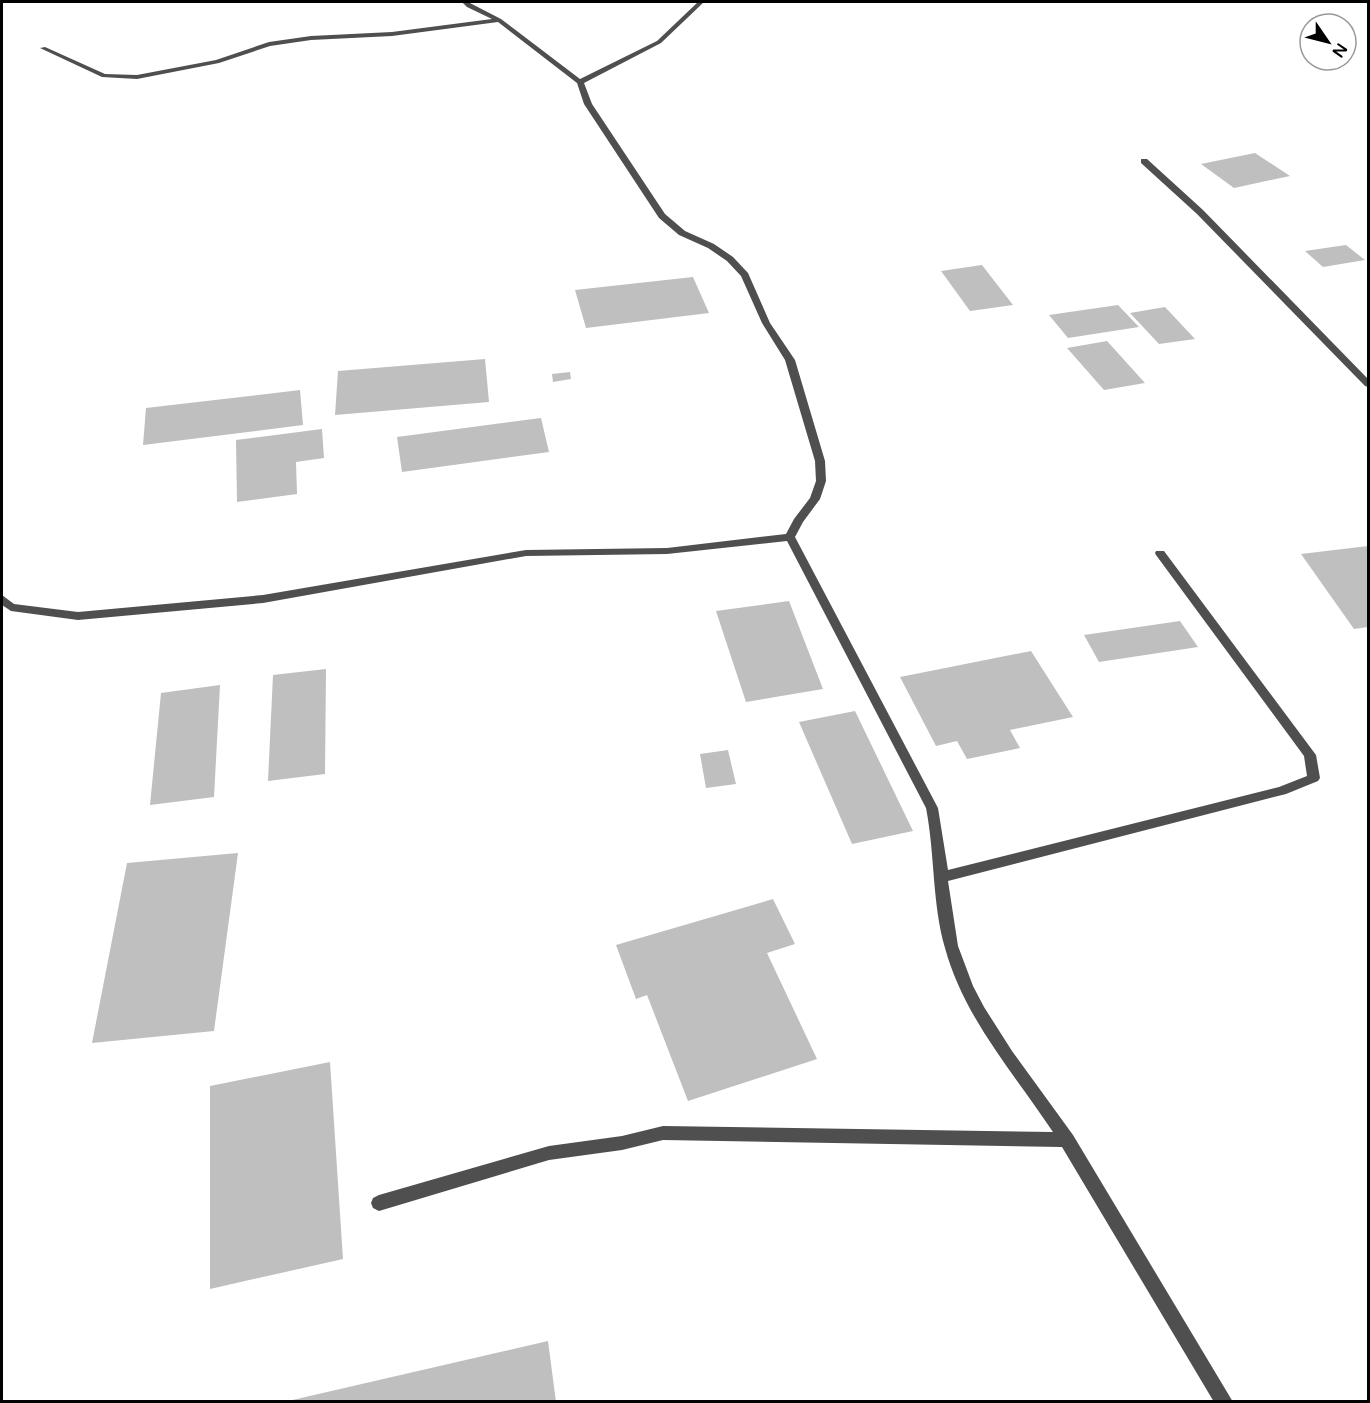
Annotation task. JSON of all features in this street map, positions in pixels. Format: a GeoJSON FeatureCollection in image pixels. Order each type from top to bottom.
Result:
{"type":"FeatureCollection","features":[{"type":"Feature","properties":{"kind":"street"},"geometry":{"type":"LineString","coordinates":[[465,2],[499,20],[580,82],[588,104],[662,216],[682,233],[711,246],[730,259],[745,275],[766,323],[790,360],[820,461],[821,481],[815,499],[798,521],[790,537]]}},
{"type":"Feature","properties":{"kind":"street"},"geometry":{"type":"LineString","coordinates":[[580,82],[659,42],[701,2]]}},
{"type":"Feature","properties":{"kind":"street"},"geometry":{"type":"LineString","coordinates":[[43,48],[104,76],[137,77],[217,62],[269,44],[311,38],[392,34],[499,20]]}},
{"type":"Feature","properties":{"kind":"street"},"geometry":{"type":"LineString","coordinates":[[1144,160],[1200,212],[1368,384]]}},
{"type":"Feature","properties":{"kind":"street"},"geometry":{"type":"LineString","coordinates":[[2,599],[10,607],[78,616],[263,599],[526,554],[667,551],[790,537]]}},
{"type":"Feature","properties":{"kind":"street"},"geometry":{"type":"LineString","coordinates":[[790,537],[932,808],[937,828],[948,933],[969,996],[1067,1140],[1224,1401]]}},
{"type":"Feature","properties":{"kind":"street"},"geometry":{"type":"LineString","coordinates":[[942,877],[1281,791],[1314,778],[1310,755],[1160,553]]}},
{"type":"Feature","properties":{"kind":"street"},"geometry":{"type":"LineString","coordinates":[[380,1203],[549,1153],[622,1143],[663,1133],[1067,1140]]}},
{"type":"Feature","properties":{"kind":"building"},"geometry":{"type":"Polygon","coordinates":[[[1255,153],[1290,176],[1234,188],[1201,164],[1255,153]]]}},
{"type":"Feature","properties":{"kind":"building"},"geometry":{"type":"Polygon","coordinates":[[[1346,245],[1365,260],[1323,267],[1305,251],[1346,245]]]}},
{"type":"Feature","properties":{"kind":"building"},"geometry":{"type":"Polygon","coordinates":[[[982,265],[1013,305],[970,311],[941,271],[982,265]]]}},
{"type":"Feature","properties":{"kind":"building"},"geometry":{"type":"Polygon","coordinates":[[[693,277],[709,313],[586,328],[575,290],[693,277]]]}},
{"type":"Feature","properties":{"kind":"building"},"geometry":{"type":"Polygon","coordinates":[[[1118,305],[1139,327],[1068,338],[1049,315],[1118,305]]]}},
{"type":"Feature","properties":{"kind":"building"},"geometry":{"type":"Polygon","coordinates":[[[1165,307],[1195,339],[1159,344],[1130,313],[1165,307]]]}},
{"type":"Feature","properties":{"kind":"building"},"geometry":{"type":"Polygon","coordinates":[[[1107,341],[1145,383],[1104,390],[1067,348],[1107,341]]]}},
{"type":"Feature","properties":{"kind":"building"},"geometry":{"type":"Polygon","coordinates":[[[485,359],[489,402],[335,415],[338,371],[485,359]]]}},
{"type":"Feature","properties":{"kind":"building"},"geometry":{"type":"Polygon","coordinates":[[[570,372],[571,379],[553,382],[552,374],[570,372]]]}},
{"type":"Feature","properties":{"kind":"building"},"geometry":{"type":"Polygon","coordinates":[[[300,390],[303,425],[143,445],[146,408],[300,390]]]}},
{"type":"Feature","properties":{"kind":"building"},"geometry":{"type":"Polygon","coordinates":[[[541,418],[549,452],[402,472],[397,437],[541,418]]]}},
{"type":"Feature","properties":{"kind":"building"},"geometry":{"type":"Polygon","coordinates":[[[322,429],[324,458],[296,462],[297,494],[237,502],[236,440],[322,429]]]}},
{"type":"Feature","properties":{"kind":"building"},"geometry":{"type":"Polygon","coordinates":[[[1368,546],[1368,627],[1354,629],[1301,554],[1368,546]]]}},
{"type":"Feature","properties":{"kind":"building"},"geometry":{"type":"Polygon","coordinates":[[[789,601],[823,689],[746,702],[716,611],[789,601]]]}},
{"type":"Feature","properties":{"kind":"building"},"geometry":{"type":"Polygon","coordinates":[[[1180,621],[1198,647],[1099,662],[1084,635],[1180,621]]]}},
{"type":"Feature","properties":{"kind":"building"},"geometry":{"type":"Polygon","coordinates":[[[1031,651],[1073,717],[1010,730],[1020,748],[967,759],[957,741],[936,746],[900,677],[1031,651]]]}},
{"type":"Feature","properties":{"kind":"building"},"geometry":{"type":"Polygon","coordinates":[[[326,669],[325,774],[268,781],[273,675],[326,669]]]}},
{"type":"Feature","properties":{"kind":"building"},"geometry":{"type":"Polygon","coordinates":[[[220,685],[214,797],[150,805],[161,693],[220,685]]]}},
{"type":"Feature","properties":{"kind":"building"},"geometry":{"type":"Polygon","coordinates":[[[855,711],[913,831],[852,844],[799,722],[855,711]]]}},
{"type":"Feature","properties":{"kind":"building"},"geometry":{"type":"Polygon","coordinates":[[[728,750],[736,784],[706,788],[700,754],[728,750]]]}},
{"type":"Feature","properties":{"kind":"building"},"geometry":{"type":"Polygon","coordinates":[[[238,853],[214,1031],[92,1043],[127,863],[238,853]]]}},
{"type":"Feature","properties":{"kind":"building"},"geometry":{"type":"Polygon","coordinates":[[[773,899],[795,944],[767,953],[817,1059],[688,1101],[647,995],[636,999],[616,945],[773,899]]]}},
{"type":"Feature","properties":{"kind":"building"},"geometry":{"type":"Polygon","coordinates":[[[330,1062],[343,1259],[210,1289],[210,1086],[330,1062]]]}},
{"type":"Feature","properties":{"kind":"building"},"geometry":{"type":"Polygon","coordinates":[[[548,1341],[556,1402],[288,1402],[288,1401],[548,1341]]]}}]}
